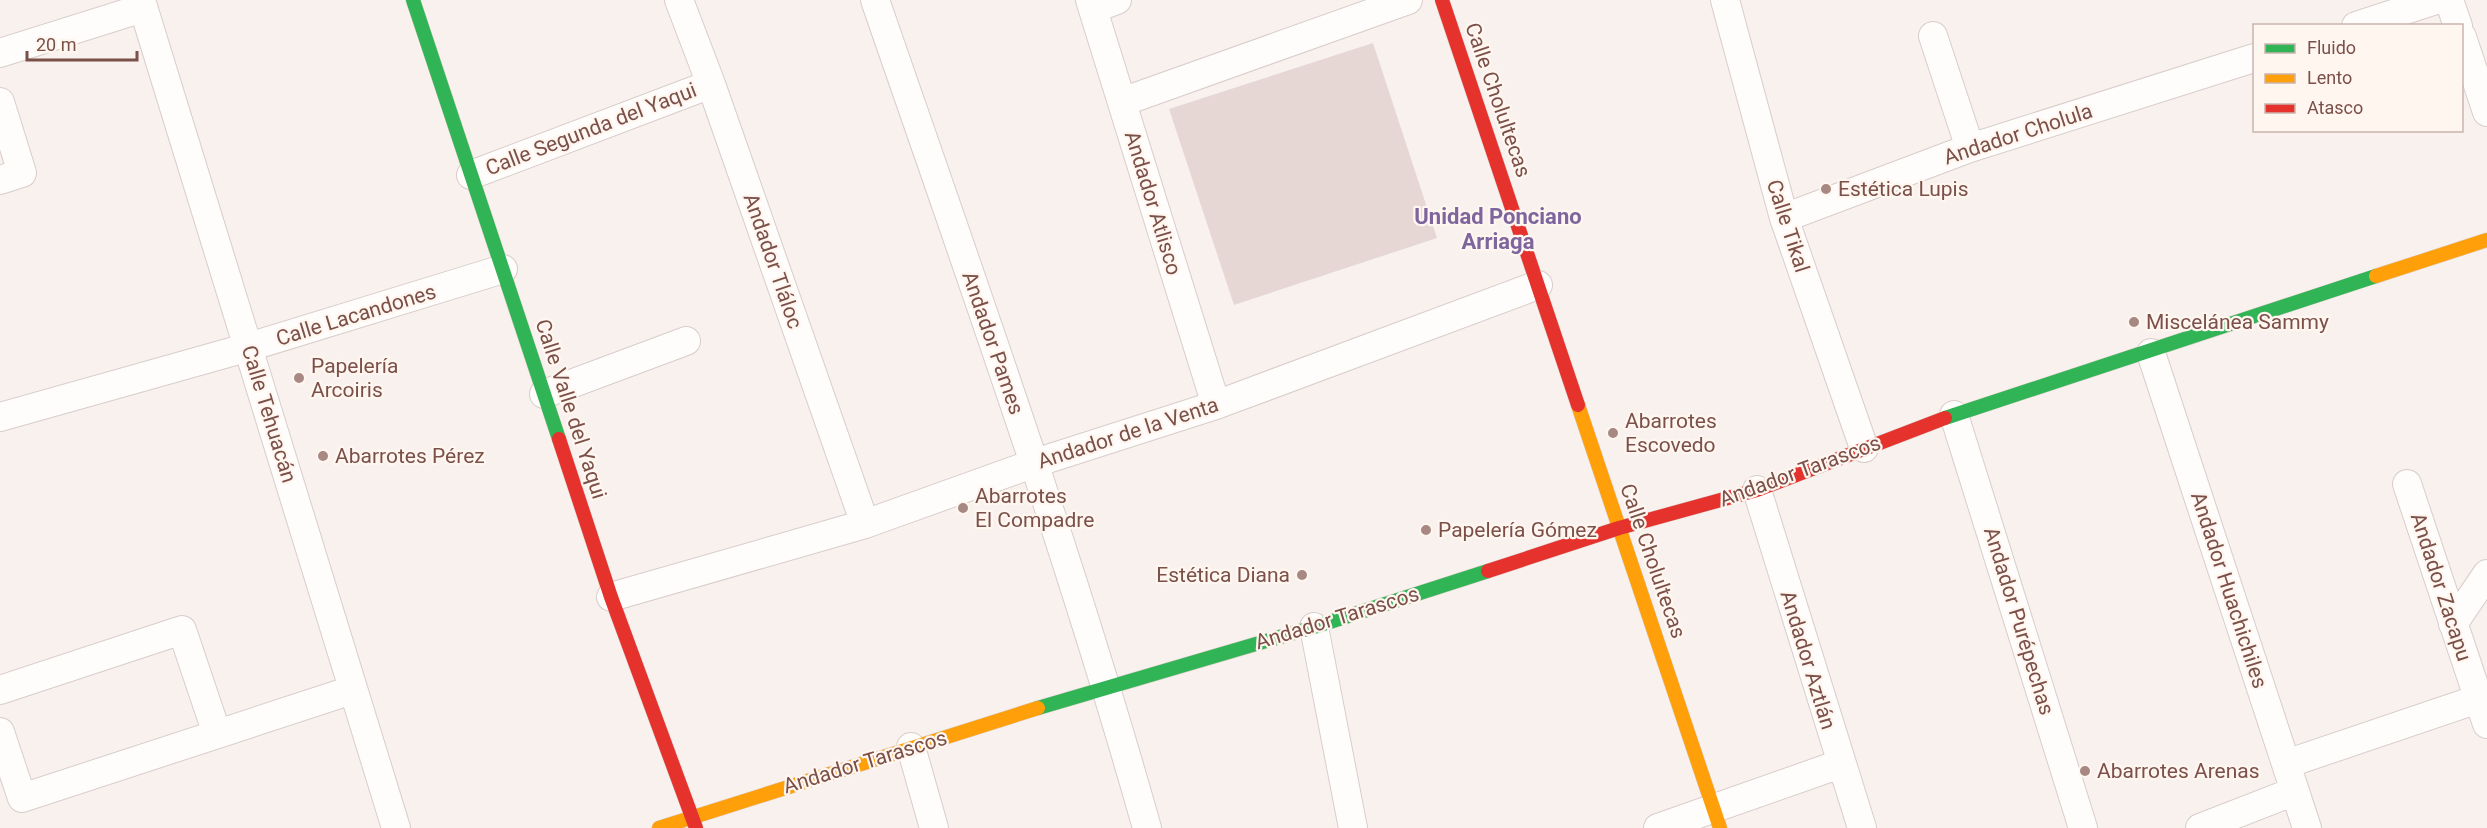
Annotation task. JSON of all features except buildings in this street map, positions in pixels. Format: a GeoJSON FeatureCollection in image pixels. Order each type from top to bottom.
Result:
{"type":"FeatureCollection","features":[{"type":"Feature","properties":{"kind":"street","name":"Calle Valle del Yaqui"},"geometry":{"type":"LineString","coordinates":[[413,0],[611,597],[694,822]]}},
{"type":"Feature","properties":{"kind":"street","name":"Andador Tláloc"},"geometry":{"type":"LineString","coordinates":[[679,0],[711,84],[865,524]]}},
{"type":"Feature","properties":{"kind":"street","name":"Andador Pames"},"geometry":{"type":"LineString","coordinates":[[875,0],[1035,463],[1107,686]]}},
{"type":"Feature","properties":{"kind":"street"},"geometry":{"type":"LineString","coordinates":[[1122,102],[1408,0]]}},
{"type":"Feature","properties":{"kind":"street","name":"Calle Cholultecas"},"geometry":{"type":"LineString","coordinates":[[1442,0],[1716,818]]}},
{"type":"Feature","properties":{"kind":"street","name":"Calle Tikal"},"geometry":{"type":"LineString","coordinates":[[1725,0],[1784,218],[1864,448]]}},
{"type":"Feature","properties":{"kind":"street"},"geometry":{"type":"LineString","coordinates":[[2362,24],[2436,0]]}},
{"type":"Feature","properties":{"kind":"street"},"geometry":{"type":"LineString","coordinates":[[2449,0],[2457,24]]}},
{"type":"Feature","properties":{"kind":"street","name":"Andador Atlisco"},"geometry":{"type":"LineString","coordinates":[[1100,3],[1122,102],[1216,405]]}},
{"type":"Feature","properties":{"kind":"street"},"geometry":{"type":"LineString","coordinates":[[0,53],[142,4]]}},
{"type":"Feature","properties":{"kind":"street","name":"Calle Tehuacán"},"geometry":{"type":"LineString","coordinates":[[142,4],[396,828]]}},
{"type":"Feature","properties":{"kind":"street"},"geometry":{"type":"LineString","coordinates":[[1933,36],[1970,148]]}},
{"type":"Feature","properties":{"kind":"street"},"geometry":{"type":"LineString","coordinates":[[2463,40],[2487,112]]}},
{"type":"Feature","properties":{"kind":"street","name":"Andador Cholula"},"geometry":{"type":"LineString","coordinates":[[1784,218],[1970,148],[2253,58]]}},
{"type":"Feature","properties":{"kind":"street","name":"Calle Segunda del Yaqui"},"geometry":{"type":"LineString","coordinates":[[471,175],[711,84]]}},
{"type":"Feature","properties":{"kind":"street"},"geometry":{"type":"LineString","coordinates":[[0,102],[22,173],[0,180]]}},
{"type":"Feature","properties":{"kind":"street","name":"Andador Tarascos"},"geometry":{"type":"LineString","coordinates":[[658,828],[694,822],[911,747],[1107,686],[1314,627],[1619,528],[1756,490],[1954,415],[2487,240]]}},
{"type":"Feature","properties":{"kind":"street","name":"Calle Lacandones"},"geometry":{"type":"LineString","coordinates":[[0,417],[249,347],[503,269]]}},
{"type":"Feature","properties":{"kind":"street","name":"Andador de la Venta"},"geometry":{"type":"LineString","coordinates":[[611,597],[865,524],[1035,463],[1216,405],[1538,285]]}},
{"type":"Feature","properties":{"kind":"street"},"geometry":{"type":"LineString","coordinates":[[544,394],[686,341]]}},
{"type":"Feature","properties":{"kind":"street","name":"Andador Huachichiles"},"geometry":{"type":"LineString","coordinates":[[2151,352],[2307,828]]}},
{"type":"Feature","properties":{"kind":"street","name":"Andador Purépechas"},"geometry":{"type":"LineString","coordinates":[[1954,415],[2083,828]]}},
{"type":"Feature","properties":{"kind":"street","name":"Andador Zacapu"},"geometry":{"type":"LineString","coordinates":[[2407,484],[2453,624],[2484,706]]}},
{"type":"Feature","properties":{"kind":"street","name":"Andador Aztlán"},"geometry":{"type":"LineString","coordinates":[[1756,490],[1840,764],[1862,828]]}},
{"type":"Feature","properties":{"kind":"street"},"geometry":{"type":"LineString","coordinates":[[2453,624],[2487,574]]}},
{"type":"Feature","properties":{"kind":"street"},"geometry":{"type":"LineString","coordinates":[[1314,627],[1353,828]]}},
{"type":"Feature","properties":{"kind":"street"},"geometry":{"type":"LineString","coordinates":[[0,690],[182,630],[217,734]]}},
{"type":"Feature","properties":{"kind":"street"},"geometry":{"type":"LineString","coordinates":[[1107,686],[1147,828]]}},
{"type":"Feature","properties":{"kind":"street"},"geometry":{"type":"LineString","coordinates":[[0,732],[22,798],[352,690]]}},
{"type":"Feature","properties":{"kind":"street"},"geometry":{"type":"LineString","coordinates":[[2286,764],[2484,706]]}},
{"type":"Feature","properties":{"kind":"street"},"geometry":{"type":"LineString","coordinates":[[911,747],[934,828]]}},
{"type":"Feature","properties":{"kind":"street"},"geometry":{"type":"LineString","coordinates":[[1658,828],[1716,818],[1840,764]]}},
{"type":"Feature","properties":{"kind":"street"},"geometry":{"type":"LineString","coordinates":[[2200,828],[2295,791]]}},
{"type":"Feature","properties":{"kind":"traffic: fast"},"geometry":{"type":"LineString","coordinates":[[413,0],[559,439]]}},
{"type":"Feature","properties":{"kind":"traffic: fast"},"geometry":{"type":"LineString","coordinates":[[1945,418],[2376,276]]}},
{"type":"Feature","properties":{"kind":"traffic: fast"},"geometry":{"type":"LineString","coordinates":[[1038,708],[1314,627],[1488,571]]}},
{"type":"Feature","properties":{"kind":"traffic: slow"},"geometry":{"type":"LineString","coordinates":[[2376,276],[2487,240]]}},
{"type":"Feature","properties":{"kind":"traffic: slow"},"geometry":{"type":"LineString","coordinates":[[1578,405],[1720,828]]}},
{"type":"Feature","properties":{"kind":"traffic: slow"},"geometry":{"type":"LineString","coordinates":[[659,828],[1038,708]]}},
{"type":"Feature","properties":{"kind":"traffic: jam"},"geometry":{"type":"LineString","coordinates":[[1442,0],[1578,405]]}},
{"type":"Feature","properties":{"kind":"traffic: jam"},"geometry":{"type":"LineString","coordinates":[[1488,571],[1619,528],[1757,490],[1945,418]]}},
{"type":"Feature","properties":{"kind":"traffic: jam"},"geometry":{"type":"LineString","coordinates":[[559,439],[611,597],[696,828]]}},
{"type":"Feature","properties":{"kind":"place","name":"Estética Lupis"},"geometry":{"type":"Point","coordinates":[1826,189]}},
{"type":"Feature","properties":{"kind":"place","name":"Miscelánea Sammy"},"geometry":{"type":"Point","coordinates":[2134,322]}},
{"type":"Feature","properties":{"kind":"place","name":"Papelería Arcoiris"},"geometry":{"type":"Point","coordinates":[299,378]}},
{"type":"Feature","properties":{"kind":"place","name":"Abarrotes Escovedo"},"geometry":{"type":"Point","coordinates":[1613,433]}},
{"type":"Feature","properties":{"kind":"place","name":"Abarrotes Pérez"},"geometry":{"type":"Point","coordinates":[323,456]}},
{"type":"Feature","properties":{"kind":"place","name":"Abarrotes El Compadre"},"geometry":{"type":"Point","coordinates":[963,508]}},
{"type":"Feature","properties":{"kind":"place","name":"Papelería Gómez"},"geometry":{"type":"Point","coordinates":[1426,530]}},
{"type":"Feature","properties":{"kind":"place","name":"Estética Diana"},"geometry":{"type":"Point","coordinates":[1302,575]}},
{"type":"Feature","properties":{"kind":"place","name":"Abarrotes Arenas"},"geometry":{"type":"Point","coordinates":[2085,771]}},
{"type":"Feature","properties":{"kind":"district","name":"Unidad Ponciano Arriaga"},"geometry":{"type":"Point","coordinates":[1498,228]}}]}
